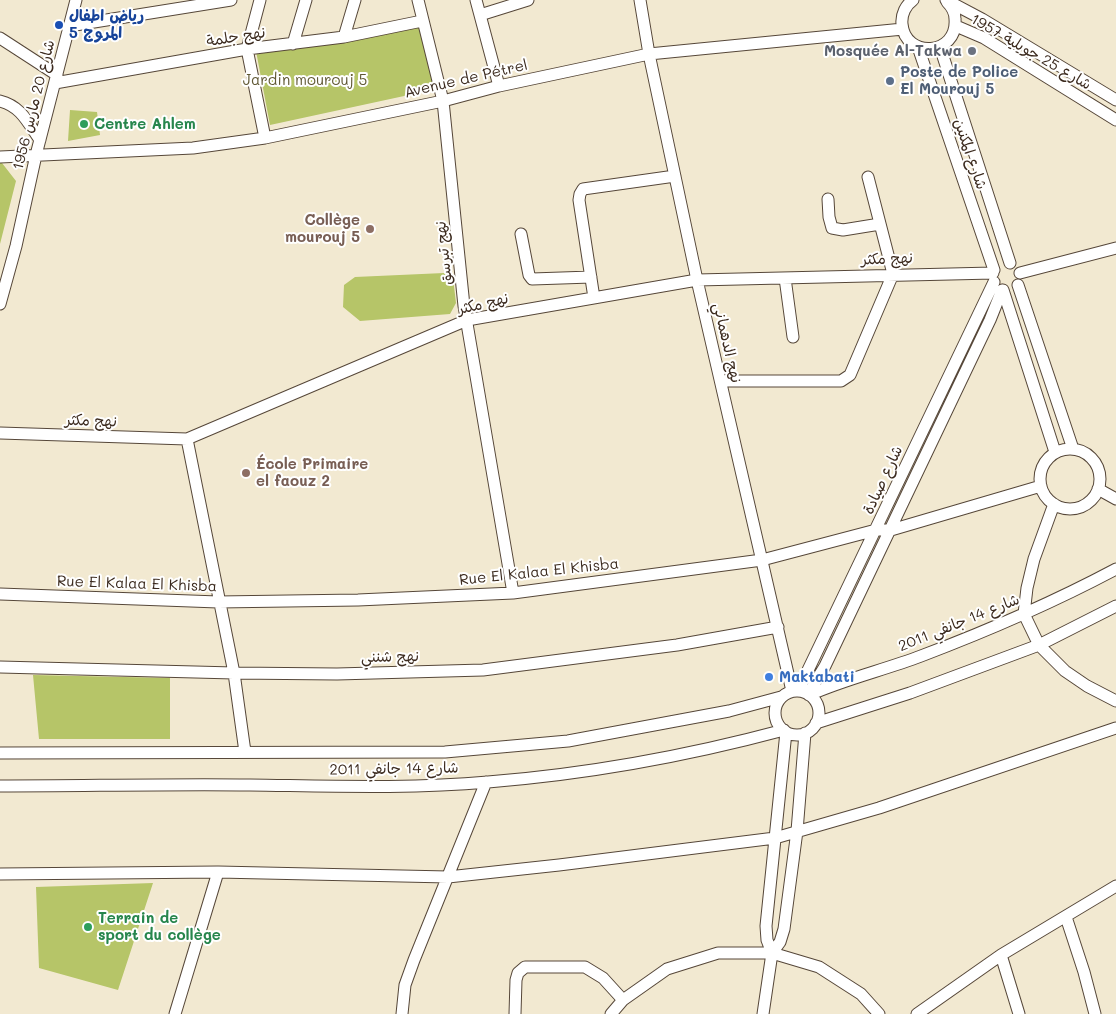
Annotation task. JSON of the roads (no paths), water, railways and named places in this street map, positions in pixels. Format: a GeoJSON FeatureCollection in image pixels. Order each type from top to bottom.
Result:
{"type":"FeatureCollection","features":[{"type":"Feature","properties":{"kind":"street","name":"شارع 20 مارس 1956"},"geometry":{"type":"LineString","coordinates":[[0,304],[76,0]]}},
{"type":"Feature","properties":{"kind":"street"},"geometry":{"type":"LineString","coordinates":[[69,26],[166,5],[231,0]]}},
{"type":"Feature","properties":{"kind":"street"},"geometry":{"type":"LineString","coordinates":[[260,0],[247,49],[264,138]]}},
{"type":"Feature","properties":{"kind":"street"},"geometry":{"type":"LineString","coordinates":[[293,44],[306,0]]}},
{"type":"Feature","properties":{"kind":"street"},"geometry":{"type":"LineString","coordinates":[[344,37],[355,0]]}},
{"type":"Feature","properties":{"kind":"street","name":"نهج تبرسق"},"geometry":{"type":"LineString","coordinates":[[418,0],[443,101],[467,320],[513,592]]}},
{"type":"Feature","properties":{"kind":"street"},"geometry":{"type":"LineString","coordinates":[[476,0],[500,86]]}},
{"type":"Feature","properties":{"kind":"street"},"geometry":{"type":"LineString","coordinates":[[480,15],[526,0]]}},
{"type":"Feature","properties":{"kind":"street","name":"نهج الدهماني"},"geometry":{"type":"LineString","coordinates":[[640,0],[648,54],[720,381],[778,627],[802,693]]}},
{"type":"Feature","properties":{"kind":"street"},"geometry":{"type":"LineString","coordinates":[[913,0],[905,9],[902,19],[903,29],[911,43],[918,47],[933,49],[940,47],[948,41],[956,26],[955,15],[951,6],[945,0]]}},
{"type":"Feature","properties":{"kind":"street","name":"شارع 25 جويلية 1957"},"geometry":{"type":"LineString","coordinates":[[945,0],[982,19],[1116,100]]}},
{"type":"Feature","properties":{"kind":"street","name":"نهج جلمة"},"geometry":{"type":"LineString","coordinates":[[56,78],[247,49],[344,37],[422,21]]}},
{"type":"Feature","properties":{"kind":"street","name":"شارع 25 جويلية 1957"},"geometry":{"type":"LineString","coordinates":[[956,26],[984,38],[1116,120]]}},
{"type":"Feature","properties":{"kind":"street","name":"Avenue de Pétrel"},"geometry":{"type":"LineString","coordinates":[[0,157],[194,148],[264,138],[443,101],[500,86],[648,54],[903,29]]}},
{"type":"Feature","properties":{"kind":"street"},"geometry":{"type":"LineString","coordinates":[[0,38],[56,78]]}},
{"type":"Feature","properties":{"kind":"street","name":"شارع المكنين"},"geometry":{"type":"LineString","coordinates":[[918,47],[1055,452]]}},
{"type":"Feature","properties":{"kind":"street","name":"شارع المكنين"},"geometry":{"type":"LineString","coordinates":[[940,47],[1010,263]]}},
{"type":"Feature","properties":{"kind":"street"},"geometry":{"type":"LineString","coordinates":[[0,101],[19,109],[40,140]]}},
{"type":"Feature","properties":{"kind":"street"},"geometry":{"type":"LineString","coordinates":[[594,298],[579,200],[583,189],[675,176]]}},
{"type":"Feature","properties":{"kind":"street"},"geometry":{"type":"LineString","coordinates":[[720,381],[841,381],[850,375],[893,274],[868,177]]}},
{"type":"Feature","properties":{"kind":"street"},"geometry":{"type":"LineString","coordinates":[[828,199],[832,228],[843,230],[880,224]]}},
{"type":"Feature","properties":{"kind":"street"},"geometry":{"type":"LineString","coordinates":[[521,234],[529,275],[532,279],[590,277]]}},
{"type":"Feature","properties":{"kind":"street"},"geometry":{"type":"LineString","coordinates":[[1074,449],[1019,279],[1017,267],[1010,263],[999,264],[997,281],[1011,290],[1019,279],[1116,248]]}},
{"type":"Feature","properties":{"kind":"street","name":"نهج مكثر"},"geometry":{"type":"LineString","coordinates":[[0,433],[187,439],[467,320],[697,280],[893,274],[997,281]]}},
{"type":"Feature","properties":{"kind":"street"},"geometry":{"type":"LineString","coordinates":[[785,278],[793,337]]}},
{"type":"Feature","properties":{"kind":"street","name":"شارع صيادة"},"geometry":{"type":"LineString","coordinates":[[802,693],[876,530],[997,281]]}},
{"type":"Feature","properties":{"kind":"street","name":"شارع صيادة"},"geometry":{"type":"LineString","coordinates":[[802,693],[825,666],[891,530],[990,320],[997,281]]}},
{"type":"Feature","properties":{"kind":"street"},"geometry":{"type":"LineString","coordinates":[[187,439],[218,602],[234,673],[245,752]]}},
{"type":"Feature","properties":{"kind":"street"},"geometry":{"type":"LineString","coordinates":[[1064,449],[1074,449],[1083,451],[1091,457],[1097,465],[1100,475],[1098,490],[1089,502],[1080,507],[1070,509],[1054,504],[1044,495],[1040,476],[1042,467],[1047,459],[1055,452],[1064,449]]}},
{"type":"Feature","properties":{"kind":"street","name":"Rue El Kalaa El Khisba"},"geometry":{"type":"LineString","coordinates":[[0,594],[218,602],[358,600],[513,592],[762,560],[876,530],[891,530],[1041,486]]}},
{"type":"Feature","properties":{"kind":"street"},"geometry":{"type":"LineString","coordinates":[[1098,490],[1116,499]]}},
{"type":"Feature","properties":{"kind":"street"},"geometry":{"type":"LineString","coordinates":[[1054,504],[1034,559],[1027,588],[1024,614],[1039,645],[1065,671],[1116,701]]}},
{"type":"Feature","properties":{"kind":"street","name":"شارع 14 جانفي 2011"},"geometry":{"type":"LineString","coordinates":[[802,693],[920,657],[1024,614],[1116,568]]}},
{"type":"Feature","properties":{"kind":"street"},"geometry":{"type":"LineString","coordinates":[[816,723],[818,707],[815,700],[802,693],[781,697],[776,704],[775,716],[778,724],[785,731],[796,734],[805,733],[816,723],[902,696],[1039,645],[1116,606]]}},
{"type":"Feature","properties":{"kind":"street","name":"نهج شنني"},"geometry":{"type":"LineString","coordinates":[[0,667],[337,674],[483,670],[677,646],[778,627]]}},
{"type":"Feature","properties":{"kind":"street","name":"شارع 14 جانفي 2011"},"geometry":{"type":"LineString","coordinates":[[0,753],[444,752],[568,741],[728,711],[781,697]]}},
{"type":"Feature","properties":{"kind":"street"},"geometry":{"type":"LineString","coordinates":[[0,874],[218,872],[448,877],[775,838],[879,808],[1116,728]]}},
{"type":"Feature","properties":{"kind":"street"},"geometry":{"type":"LineString","coordinates":[[772,953],[767,940],[766,926],[785,731]]}},
{"type":"Feature","properties":{"kind":"street","name":"شارع 14 جانفي 2011"},"geometry":{"type":"LineString","coordinates":[[0,786],[381,786],[486,782],[556,776],[651,761],[785,731]]}},
{"type":"Feature","properties":{"kind":"street"},"geometry":{"type":"LineString","coordinates":[[763,1014],[772,953],[780,942],[784,929],[797,831],[805,733]]}},
{"type":"Feature","properties":{"kind":"street"},"geometry":{"type":"LineString","coordinates":[[402,1014],[405,985],[411,968],[486,782]]}},
{"type":"Feature","properties":{"kind":"street"},"geometry":{"type":"LineString","coordinates":[[175,1014],[218,872]]}},
{"type":"Feature","properties":{"kind":"street"},"geometry":{"type":"LineString","coordinates":[[917,1014],[1001,955],[1116,886]]}},
{"type":"Feature","properties":{"kind":"street"},"geometry":{"type":"LineString","coordinates":[[1066,917],[1095,1014]]}},
{"type":"Feature","properties":{"kind":"street"},"geometry":{"type":"LineString","coordinates":[[612,1014],[623,1000],[667,969],[718,953],[772,953],[819,967],[861,994],[879,1014]]}},
{"type":"Feature","properties":{"kind":"street"},"geometry":{"type":"LineString","coordinates":[[1001,955],[1019,1014]]}},
{"type":"Feature","properties":{"kind":"street"},"geometry":{"type":"LineString","coordinates":[[515,1014],[516,980],[518,973],[525,967],[585,966],[603,978],[623,1000]]}},
{"type":"Feature","properties":{"kind":"place","name":"رياض اطفال المروج 5"},"geometry":{"type":"Point","coordinates":[59,25]}},
{"type":"Feature","properties":{"kind":"place","name":"Mosquée Al-Takwa"},"geometry":{"type":"Point","coordinates":[972,51]}},
{"type":"Feature","properties":{"kind":"place","name":"Poste de Police El Mourouj 5"},"geometry":{"type":"Point","coordinates":[890,81]}},
{"type":"Feature","properties":{"kind":"place","name":"Centre Ahlem"},"geometry":{"type":"Point","coordinates":[84,124]}},
{"type":"Feature","properties":{"kind":"place","name":"Collège mourouj 5"},"geometry":{"type":"Point","coordinates":[370,229]}},
{"type":"Feature","properties":{"kind":"place","name":"École Primaire el faouz 2"},"geometry":{"type":"Point","coordinates":[246,473]}},
{"type":"Feature","properties":{"kind":"place","name":"Maktabati"},"geometry":{"type":"Point","coordinates":[769,677]}},
{"type":"Feature","properties":{"kind":"place","name":"Terrain de sport du collège"},"geometry":{"type":"Point","coordinates":[88,927]}},
{"type":"Feature","properties":{"kind":"park label","name":"Jardin mourouj 5"},"geometry":{"type":"Point","coordinates":[305,80]}}]}
